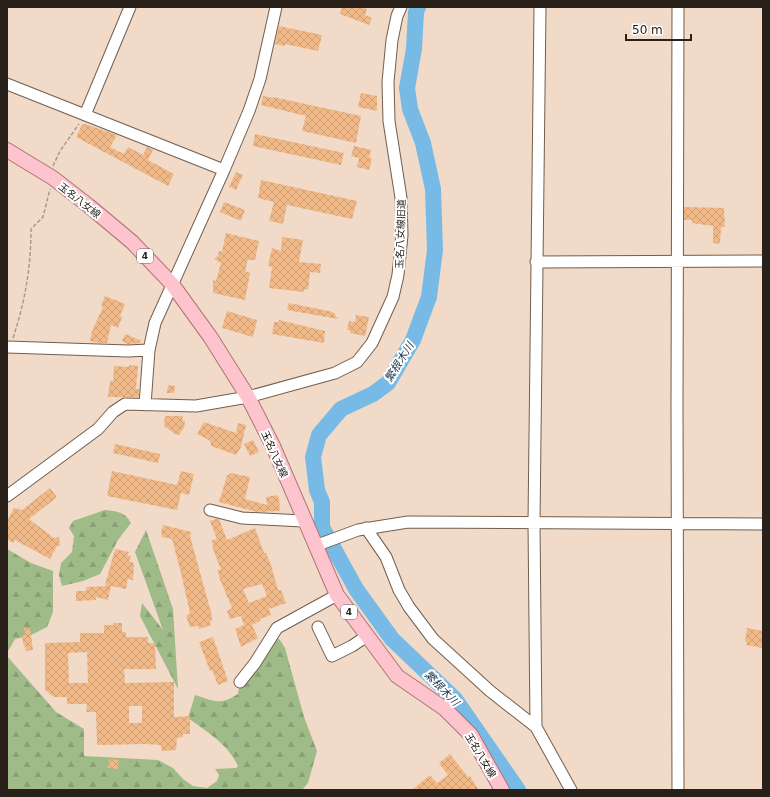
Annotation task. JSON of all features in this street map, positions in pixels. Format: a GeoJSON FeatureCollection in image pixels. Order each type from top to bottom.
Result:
{"type":"FeatureCollection","features":[{"type":"Feature","properties":{"kind":"main road","name":"玉名八女線"},"geometry":{"type":"LineString","coordinates":[[7,150],[53,178],[89,206],[132,242],[172,284],[211,338],[248,397],[272,446],[303,521],[319,545],[337,595],[397,676],[445,709],[471,735],[502,790]]}},
{"type":"Feature","properties":{"kind":"street"},"geometry":{"type":"LineString","coordinates":[[85,115],[130,7]]}},
{"type":"Feature","properties":{"kind":"street"},"geometry":{"type":"LineString","coordinates":[[145,404],[148,350],[155,322],[224,170],[260,79],[276,7]]}},
{"type":"Feature","properties":{"kind":"street"},"geometry":{"type":"LineString","coordinates":[[536,727],[534,523],[540,7]]}},
{"type":"Feature","properties":{"kind":"street"},"geometry":{"type":"LineString","coordinates":[[678,7],[678,790]]}},
{"type":"Feature","properties":{"kind":"street","name":"玉名八女線旧道"},"geometry":{"type":"LineString","coordinates":[[7,496],[98,429],[113,412],[125,404],[196,406],[248,397],[335,373],[357,362],[372,343],[393,297],[398,275],[402,235],[401,198],[389,121],[388,82],[397,10]]}},
{"type":"Feature","properties":{"kind":"street"},"geometry":{"type":"LineString","coordinates":[[7,84],[224,170]]}},
{"type":"Feature","properties":{"kind":"street"},"geometry":{"type":"LineString","coordinates":[[536,262],[763,261]]}},
{"type":"Feature","properties":{"kind":"street"},"geometry":{"type":"LineString","coordinates":[[8,347],[128,351],[148,350]]}},
{"type":"Feature","properties":{"kind":"street"},"geometry":{"type":"LineString","coordinates":[[210,510],[242,518],[303,521]]}},
{"type":"Feature","properties":{"kind":"street"},"geometry":{"type":"LineString","coordinates":[[319,545],[362,529],[408,522],[763,524]]}},
{"type":"Feature","properties":{"kind":"street"},"geometry":{"type":"LineString","coordinates":[[362,529],[386,557],[399,590],[408,607],[433,639],[490,691],[536,727],[571,790]]}},
{"type":"Feature","properties":{"kind":"street"},"geometry":{"type":"LineString","coordinates":[[240,682],[255,663],[277,628],[337,595]]}},
{"type":"Feature","properties":{"kind":"street"},"geometry":{"type":"LineString","coordinates":[[318,627],[332,656],[352,646],[367,636]]}},
{"type":"Feature","properties":{"kind":"path"},"geometry":{"type":"LineString","coordinates":[[8,347],[21,316],[31,255],[32,229],[43,216],[53,178],[52,169],[54,161],[85,115]]}},
{"type":"Feature","properties":{"kind":"green space"},"geometry":{"type":"Polygon","coordinates":[[[105,510],[123,514],[131,523],[118,540],[100,574],[83,581],[62,586],[59,575],[61,563],[72,552],[74,536],[69,528],[73,521],[105,510]]]}},
{"type":"Feature","properties":{"kind":"green space"},"geometry":{"type":"Polygon","coordinates":[[[146,530],[173,609],[178,689],[140,616],[142,603],[163,630],[135,552],[146,530]]]}},
{"type":"Feature","properties":{"kind":"green space"},"geometry":{"type":"Polygon","coordinates":[[[7,549],[31,563],[53,571],[53,612],[47,627],[29,636],[15,639],[7,653],[7,549]]]}},
{"type":"Feature","properties":{"kind":"green space"},"geometry":{"type":"Polygon","coordinates":[[[273,635],[280,640],[285,648],[304,717],[317,751],[308,783],[302,790],[7,790],[7,656],[56,712],[84,729],[84,756],[158,760],[173,768],[183,779],[193,786],[207,788],[217,781],[219,775],[215,769],[236,768],[238,766],[229,751],[223,745],[188,718],[195,695],[221,701],[232,698],[238,694],[240,682],[273,635]]]}},
{"type":"Feature","properties":{"kind":"building"},"geometry":{"type":"Polygon","coordinates":[[[342,7],[362,7],[367,9],[365,15],[372,18],[369,25],[340,14],[342,7]]]}},
{"type":"Feature","properties":{"kind":"building"},"geometry":{"type":"Polygon","coordinates":[[[279,26],[322,35],[318,51],[285,44],[285,46],[275,44],[279,26]]]}},
{"type":"Feature","properties":{"kind":"building"},"geometry":{"type":"Polygon","coordinates":[[[361,93],[377,96],[377,111],[358,107],[361,93]]]}},
{"type":"Feature","properties":{"kind":"building"},"geometry":{"type":"Polygon","coordinates":[[[263,96],[361,116],[356,143],[302,131],[306,116],[261,105],[263,96]]]}},
{"type":"Feature","properties":{"kind":"building"},"geometry":{"type":"Polygon","coordinates":[[[85,124],[117,135],[110,147],[124,154],[128,147],[143,155],[147,147],[153,150],[148,160],[174,174],[168,186],[76,137],[82,125],[85,124]]]}},
{"type":"Feature","properties":{"kind":"building"},"geometry":{"type":"Polygon","coordinates":[[[255,134],[344,153],[341,165],[253,146],[255,134]]]}},
{"type":"Feature","properties":{"kind":"building"},"geometry":{"type":"Polygon","coordinates":[[[354,146],[371,150],[369,158],[372,158],[369,170],[357,167],[359,158],[351,156],[354,146]]]}},
{"type":"Feature","properties":{"kind":"building"},"geometry":{"type":"Polygon","coordinates":[[[236,172],[243,175],[236,190],[229,187],[236,172]]]}},
{"type":"Feature","properties":{"kind":"building"},"geometry":{"type":"Polygon","coordinates":[[[261,180],[357,201],[352,219],[287,205],[283,224],[269,221],[274,202],[258,198],[261,180]]]}},
{"type":"Feature","properties":{"kind":"building"},"geometry":{"type":"Polygon","coordinates":[[[224,202],[245,210],[241,221],[220,212],[224,202]]]}},
{"type":"Feature","properties":{"kind":"building"},"geometry":{"type":"Polygon","coordinates":[[[684,207],[724,208],[725,227],[721,227],[720,244],[713,243],[713,226],[692,223],[692,220],[684,220],[684,207]]]}},
{"type":"Feature","properties":{"kind":"building"},"geometry":{"type":"Polygon","coordinates":[[[226,233],[259,241],[255,260],[248,260],[245,271],[250,273],[245,300],[213,293],[213,280],[216,281],[221,263],[214,259],[218,256],[219,251],[222,252],[226,233]]]}},
{"type":"Feature","properties":{"kind":"building"},"geometry":{"type":"Polygon","coordinates":[[[282,237],[303,240],[299,262],[321,264],[320,273],[310,272],[308,290],[304,289],[304,292],[269,288],[272,267],[268,266],[272,248],[281,251],[282,237]]]}},
{"type":"Feature","properties":{"kind":"building"},"geometry":{"type":"Polygon","coordinates":[[[105,296],[125,304],[120,316],[122,317],[118,328],[111,325],[107,343],[90,341],[92,331],[103,307],[101,306],[105,296]]]}},
{"type":"Feature","properties":{"kind":"building"},"geometry":{"type":"Polygon","coordinates":[[[289,303],[333,312],[338,319],[287,310],[289,303]]]}},
{"type":"Feature","properties":{"kind":"building"},"geometry":{"type":"Polygon","coordinates":[[[227,311],[257,320],[253,337],[222,328],[227,311]]]}},
{"type":"Feature","properties":{"kind":"building"},"geometry":{"type":"Polygon","coordinates":[[[356,315],[369,317],[365,336],[350,333],[350,330],[347,330],[349,321],[355,322],[356,315]]]}},
{"type":"Feature","properties":{"kind":"building"},"geometry":{"type":"Polygon","coordinates":[[[279,320],[325,331],[324,343],[272,334],[274,322],[279,322],[279,320]]]}},
{"type":"Feature","properties":{"kind":"building"},"geometry":{"type":"Polygon","coordinates":[[[125,334],[140,340],[141,343],[128,344],[122,341],[125,334]]]}},
{"type":"Feature","properties":{"kind":"building"},"geometry":{"type":"Polygon","coordinates":[[[129,365],[138,366],[136,389],[139,389],[139,397],[108,397],[110,381],[113,381],[114,366],[129,367],[129,365]]]}},
{"type":"Feature","properties":{"kind":"building"},"geometry":{"type":"Polygon","coordinates":[[[168,385],[175,386],[174,393],[167,393],[168,385]]]}},
{"type":"Feature","properties":{"kind":"building"},"geometry":{"type":"Polygon","coordinates":[[[165,416],[183,416],[182,420],[185,421],[184,428],[180,435],[175,434],[164,426],[165,416]]]}},
{"type":"Feature","properties":{"kind":"building"},"geometry":{"type":"Polygon","coordinates":[[[204,422],[236,433],[238,423],[246,425],[241,447],[236,455],[211,446],[209,440],[197,434],[204,422]]]}},
{"type":"Feature","properties":{"kind":"building"},"geometry":{"type":"Polygon","coordinates":[[[253,440],[259,452],[250,456],[244,444],[253,440]]]}},
{"type":"Feature","properties":{"kind":"building"},"geometry":{"type":"Polygon","coordinates":[[[115,444],[160,454],[158,463],[113,453],[115,444]]]}},
{"type":"Feature","properties":{"kind":"building"},"geometry":{"type":"Polygon","coordinates":[[[112,471],[177,485],[181,471],[194,474],[189,495],[181,493],[177,510],[107,496],[112,471]]]}},
{"type":"Feature","properties":{"kind":"building"},"geometry":{"type":"Polygon","coordinates":[[[231,473],[250,477],[245,499],[267,505],[266,497],[277,495],[279,498],[280,511],[257,512],[219,502],[227,476],[231,473]]]}},
{"type":"Feature","properties":{"kind":"building"},"geometry":{"type":"Polygon","coordinates":[[[50,488],[56,498],[29,519],[54,538],[59,537],[60,546],[57,546],[50,559],[15,540],[13,543],[7,539],[7,521],[14,508],[22,510],[50,488]]]}},
{"type":"Feature","properties":{"kind":"building"},"geometry":{"type":"Polygon","coordinates":[[[219,519],[227,540],[255,528],[264,553],[266,553],[271,565],[278,590],[281,590],[286,603],[269,609],[271,615],[260,619],[260,621],[252,625],[258,638],[241,647],[235,629],[244,625],[241,616],[230,619],[227,611],[232,608],[219,577],[218,570],[221,570],[213,549],[212,540],[217,539],[210,521],[219,519]],[[262,584],[243,589],[249,603],[267,596],[262,584]]]}},
{"type":"Feature","properties":{"kind":"building"},"geometry":{"type":"Polygon","coordinates":[[[163,525],[191,532],[190,536],[212,616],[212,620],[210,621],[211,625],[199,629],[198,626],[190,627],[186,616],[190,613],[172,539],[162,537],[161,532],[163,525]]]}},
{"type":"Feature","properties":{"kind":"building"},"geometry":{"type":"Polygon","coordinates":[[[115,549],[129,552],[127,555],[131,556],[129,562],[133,562],[134,566],[133,580],[128,579],[126,589],[111,586],[108,600],[96,597],[96,600],[76,601],[76,591],[86,591],[86,587],[109,586],[105,585],[115,549]]]}},
{"type":"Feature","properties":{"kind":"building"},"geometry":{"type":"Polygon","coordinates":[[[113,623],[122,623],[122,632],[126,632],[126,637],[148,637],[148,643],[155,643],[156,669],[124,669],[125,683],[174,682],[174,717],[190,716],[190,734],[183,734],[183,737],[177,738],[176,750],[162,751],[161,745],[146,744],[97,745],[96,712],[86,712],[87,704],[67,704],[67,697],[54,697],[45,690],[45,643],[80,642],[80,633],[104,633],[104,625],[113,625],[113,623]],[[87,652],[68,653],[69,683],[88,683],[87,652]],[[129,706],[129,723],[142,723],[142,706],[129,706]]]}},
{"type":"Feature","properties":{"kind":"building"},"geometry":{"type":"Polygon","coordinates":[[[24,628],[30,628],[33,650],[26,651],[25,646],[24,647],[22,636],[25,635],[24,628]]]}},
{"type":"Feature","properties":{"kind":"building"},"geometry":{"type":"Polygon","coordinates":[[[747,628],[763,631],[763,648],[746,645],[747,642],[745,641],[747,628]]]}},
{"type":"Feature","properties":{"kind":"building"},"geometry":{"type":"Polygon","coordinates":[[[213,637],[228,681],[218,685],[212,670],[210,671],[199,642],[213,637]]]}},
{"type":"Feature","properties":{"kind":"building"},"geometry":{"type":"Polygon","coordinates":[[[450,754],[468,777],[470,776],[479,790],[412,790],[430,775],[437,783],[448,775],[439,763],[450,754]]]}},
{"type":"Feature","properties":{"kind":"building"},"geometry":{"type":"Polygon","coordinates":[[[109,759],[119,760],[118,769],[108,768],[109,759]]]}},
{"type":"Feature","properties":{"kind":"waterway","name":"繁根木川"},"geometry":{"type":"LineString","coordinates":[[418,7],[416,12],[414,49],[407,88],[410,109],[423,143],[433,189],[435,250],[429,297],[413,340],[388,383],[373,394],[341,409],[319,435],[313,457],[317,490],[322,502],[322,527],[356,589],[392,639],[455,699],[518,790]]}}]}
